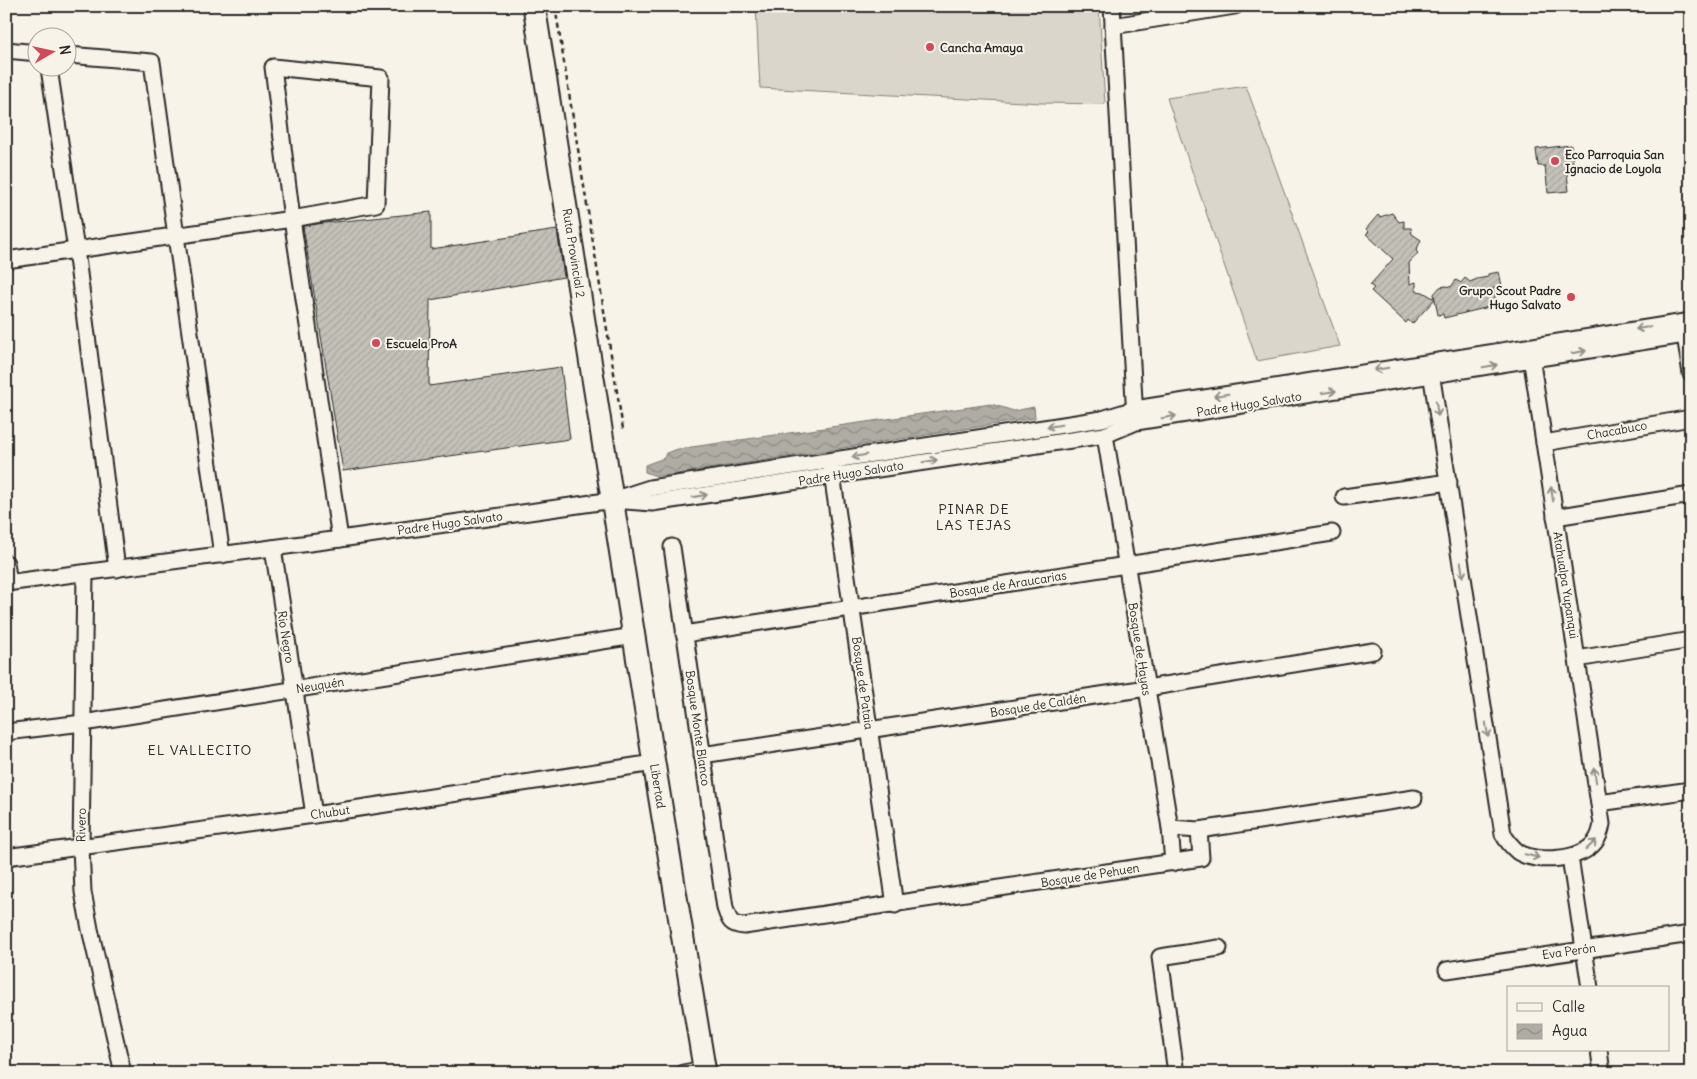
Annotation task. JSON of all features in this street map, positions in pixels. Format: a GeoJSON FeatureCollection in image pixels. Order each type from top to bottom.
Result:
{"type":"FeatureCollection","features":[{"type":"Feature","properties":{"kind":"main road","name":"Ruta Provincial 2"},"geometry":{"type":"LineString","coordinates":[[534,6],[613,500]]}},
{"type":"Feature","properties":{"kind":"main road","name":"Libertad"},"geometry":{"type":"LineString","coordinates":[[613,500],[654,763],[708,1071]]}},
{"type":"Feature","properties":{"kind":"street"},"geometry":{"type":"LineString","coordinates":[[1112,6],[1135,416]]}},
{"type":"Feature","properties":{"kind":"street"},"geometry":{"type":"LineString","coordinates":[[1113,26],[1235,6]]}},
{"type":"Feature","properties":{"kind":"street"},"geometry":{"type":"LineString","coordinates":[[6,50],[28,52]]}},
{"type":"Feature","properties":{"kind":"street"},"geometry":{"type":"LineString","coordinates":[[78,56],[152,62],[222,555]]}},
{"type":"Feature","properties":{"kind":"street"},"geometry":{"type":"LineString","coordinates":[[6,260],[292,219],[376,204],[381,78],[273,66],[292,219],[340,539]]}},
{"type":"Feature","properties":{"kind":"street"},"geometry":{"type":"LineString","coordinates":[[50,78],[76,250],[117,569]]}},
{"type":"Feature","properties":{"kind":"street","name":"Padre Hugo Salvato"},"geometry":{"type":"LineString","coordinates":[[8,583],[340,539],[613,500],[650,488],[1102,419],[1135,416],[1530,352],[1691,320]]}},
{"type":"Feature","properties":{"kind":"street","name":"Padre Hugo Salvato"},"geometry":{"type":"LineString","coordinates":[[1530,352],[1688,335]]}},
{"type":"Feature","properties":{"kind":"street"},"geometry":{"type":"LineString","coordinates":[[1688,335],[1691,374]]}},
{"type":"Feature","properties":{"kind":"street","name":"Atahualpa Yupanqui"},"geometry":{"type":"LineString","coordinates":[[1530,352],[1602,824],[1595,842],[1579,854],[1570,857]]}},
{"type":"Feature","properties":{"kind":"street"},"geometry":{"type":"LineString","coordinates":[[1431,368],[1503,834],[1519,853],[1530,857],[1570,857],[1590,986]]}},
{"type":"Feature","properties":{"kind":"street","name":"Padre Hugo Salvato"},"geometry":{"type":"LineString","coordinates":[[613,500],[652,503],[1106,434],[1135,416]]}},
{"type":"Feature","properties":{"kind":"street","name":"Chacabuco"},"geometry":{"type":"LineString","coordinates":[[1544,443],[1691,418]]}},
{"type":"Feature","properties":{"kind":"street","name":"Bosque de Hayas"},"geometry":{"type":"LineString","coordinates":[[1106,434],[1170,828],[1173,863]]}},
{"type":"Feature","properties":{"kind":"street","name":"Bosque de Pataia"},"geometry":{"type":"LineString","coordinates":[[830,460],[895,905]]}},
{"type":"Feature","properties":{"kind":"street"},"geometry":{"type":"LineString","coordinates":[[1344,498],[1448,482]]}},
{"type":"Feature","properties":{"kind":"street"},"geometry":{"type":"LineString","coordinates":[[1555,517],[1691,495]]}},
{"type":"Feature","properties":{"kind":"street","name":"Bosque de Araucarias"},"geometry":{"type":"LineString","coordinates":[[684,634],[1332,533]]}},
{"type":"Feature","properties":{"kind":"street","name":"Bosque Monte Blanco"},"geometry":{"type":"LineString","coordinates":[[672,547],[725,908],[729,920],[736,925]]}},
{"type":"Feature","properties":{"kind":"street","name":"Rio Negro"},"geometry":{"type":"LineString","coordinates":[[272,548],[314,815]]}},
{"type":"Feature","properties":{"kind":"street"},"geometry":{"type":"LineString","coordinates":[[6,563],[8,583]]}},
{"type":"Feature","properties":{"kind":"street","name":"Rivero"},"geometry":{"type":"LineString","coordinates":[[85,573],[80,847],[83,892],[123,1073]]}},
{"type":"Feature","properties":{"kind":"street","name":"Neuquén"},"geometry":{"type":"LineString","coordinates":[[6,732],[83,722],[634,636]]}},
{"type":"Feature","properties":{"kind":"street"},"geometry":{"type":"LineString","coordinates":[[1577,659],[1691,640]]}},
{"type":"Feature","properties":{"kind":"street","name":"Bosque de Caldén"},"geometry":{"type":"LineString","coordinates":[[702,755],[1146,688],[1373,651]]}},
{"type":"Feature","properties":{"kind":"street","name":"Chubut"},"geometry":{"type":"LineString","coordinates":[[6,858],[314,815],[654,763]]}},
{"type":"Feature","properties":{"kind":"street"},"geometry":{"type":"LineString","coordinates":[[1599,804],[1691,790]]}},
{"type":"Feature","properties":{"kind":"street"},"geometry":{"type":"LineString","coordinates":[[1170,828],[1198,830],[1414,798]]}},
{"type":"Feature","properties":{"kind":"street","name":"Bosque de Pehuen"},"geometry":{"type":"LineString","coordinates":[[736,925],[744,926],[895,905],[1201,858],[1198,830]]}},
{"type":"Feature","properties":{"kind":"street","name":"Eva Perón"},"geometry":{"type":"LineString","coordinates":[[1448,970],[1691,934]]}},
{"type":"Feature","properties":{"kind":"street"},"geometry":{"type":"LineString","coordinates":[[1176,1073],[1160,957],[1218,948]]}},
{"type":"Feature","properties":{"kind":"street"},"geometry":{"type":"LineString","coordinates":[[1599,1052],[1602,1073]]}},
{"type":"Feature","properties":{"kind":"street"},"geometry":{"type":"LineString","coordinates":[[683,1073],[708,1071]]}},
{"type":"Feature","properties":{"kind":"path"},"geometry":{"type":"LineString","coordinates":[[555,6],[623,429]]}},
{"type":"Feature","properties":{"kind":"shaded area","name":"Cancha Amaya"},"geometry":{"type":"Polygon","coordinates":[[[756,6],[1099,6],[1105,104],[1042,103],[760,88],[756,6]]]}},
{"type":"Feature","properties":{"kind":"shaded area"},"geometry":{"type":"Polygon","coordinates":[[[1246,86],[1340,346],[1257,361],[1167,98],[1246,86]]]}},
{"type":"Feature","properties":{"kind":"water"},"geometry":{"type":"Polygon","coordinates":[[[991,404],[1014,411],[1034,407],[1035,418],[670,475],[656,476],[645,472],[645,465],[664,458],[666,453],[678,449],[991,404]]]}},
{"type":"Feature","properties":{"kind":"building"},"geometry":{"type":"Polygon","coordinates":[[[1571,145],[1573,163],[1566,164],[1569,191],[1548,193],[1545,166],[1538,166],[1536,149],[1571,145]]]}},
{"type":"Feature","properties":{"kind":"building","name":"Escuela ProA"},"geometry":{"type":"Polygon","coordinates":[[[431,212],[431,249],[557,230],[564,277],[430,300],[429,386],[561,367],[570,439],[343,471],[303,226],[431,212]]]}},
{"type":"Feature","properties":{"kind":"building"},"geometry":{"type":"Polygon","coordinates":[[[1392,213],[1399,222],[1404,221],[1404,228],[1411,228],[1412,234],[1421,240],[1416,251],[1418,253],[1409,263],[1410,284],[1416,282],[1416,291],[1423,292],[1435,299],[1412,324],[1408,320],[1406,323],[1371,291],[1374,288],[1370,285],[1393,259],[1366,234],[1369,232],[1366,229],[1378,215],[1380,217],[1392,213]]]}},
{"type":"Feature","properties":{"kind":"building"},"geometry":{"type":"Polygon","coordinates":[[[1499,272],[1502,286],[1493,288],[1496,302],[1488,304],[1489,307],[1444,318],[1443,314],[1438,315],[1434,294],[1440,287],[1451,287],[1456,280],[1461,283],[1465,278],[1470,282],[1488,277],[1488,274],[1499,272]]]}},
{"type":"Feature","properties":{"kind":"place","name":"Cancha Amaya"},"geometry":{"type":"Point","coordinates":[930,47]}},
{"type":"Feature","properties":{"kind":"place","name":"Eco Parroquia San Ignacio de Loyola"},"geometry":{"type":"Point","coordinates":[1555,161]}},
{"type":"Feature","properties":{"kind":"place","name":"Grupo Scout Padre Hugo Salvato"},"geometry":{"type":"Point","coordinates":[1571,297]}},
{"type":"Feature","properties":{"kind":"place","name":"Escuela ProA"},"geometry":{"type":"Point","coordinates":[376,343]}},
{"type":"Feature","properties":{"kind":"district","name":"PINAR DE LAS TEJAS"},"geometry":{"type":"Point","coordinates":[974,518]}},
{"type":"Feature","properties":{"kind":"district","name":"EL VALLECITO"},"geometry":{"type":"Point","coordinates":[200,750]}}]}
